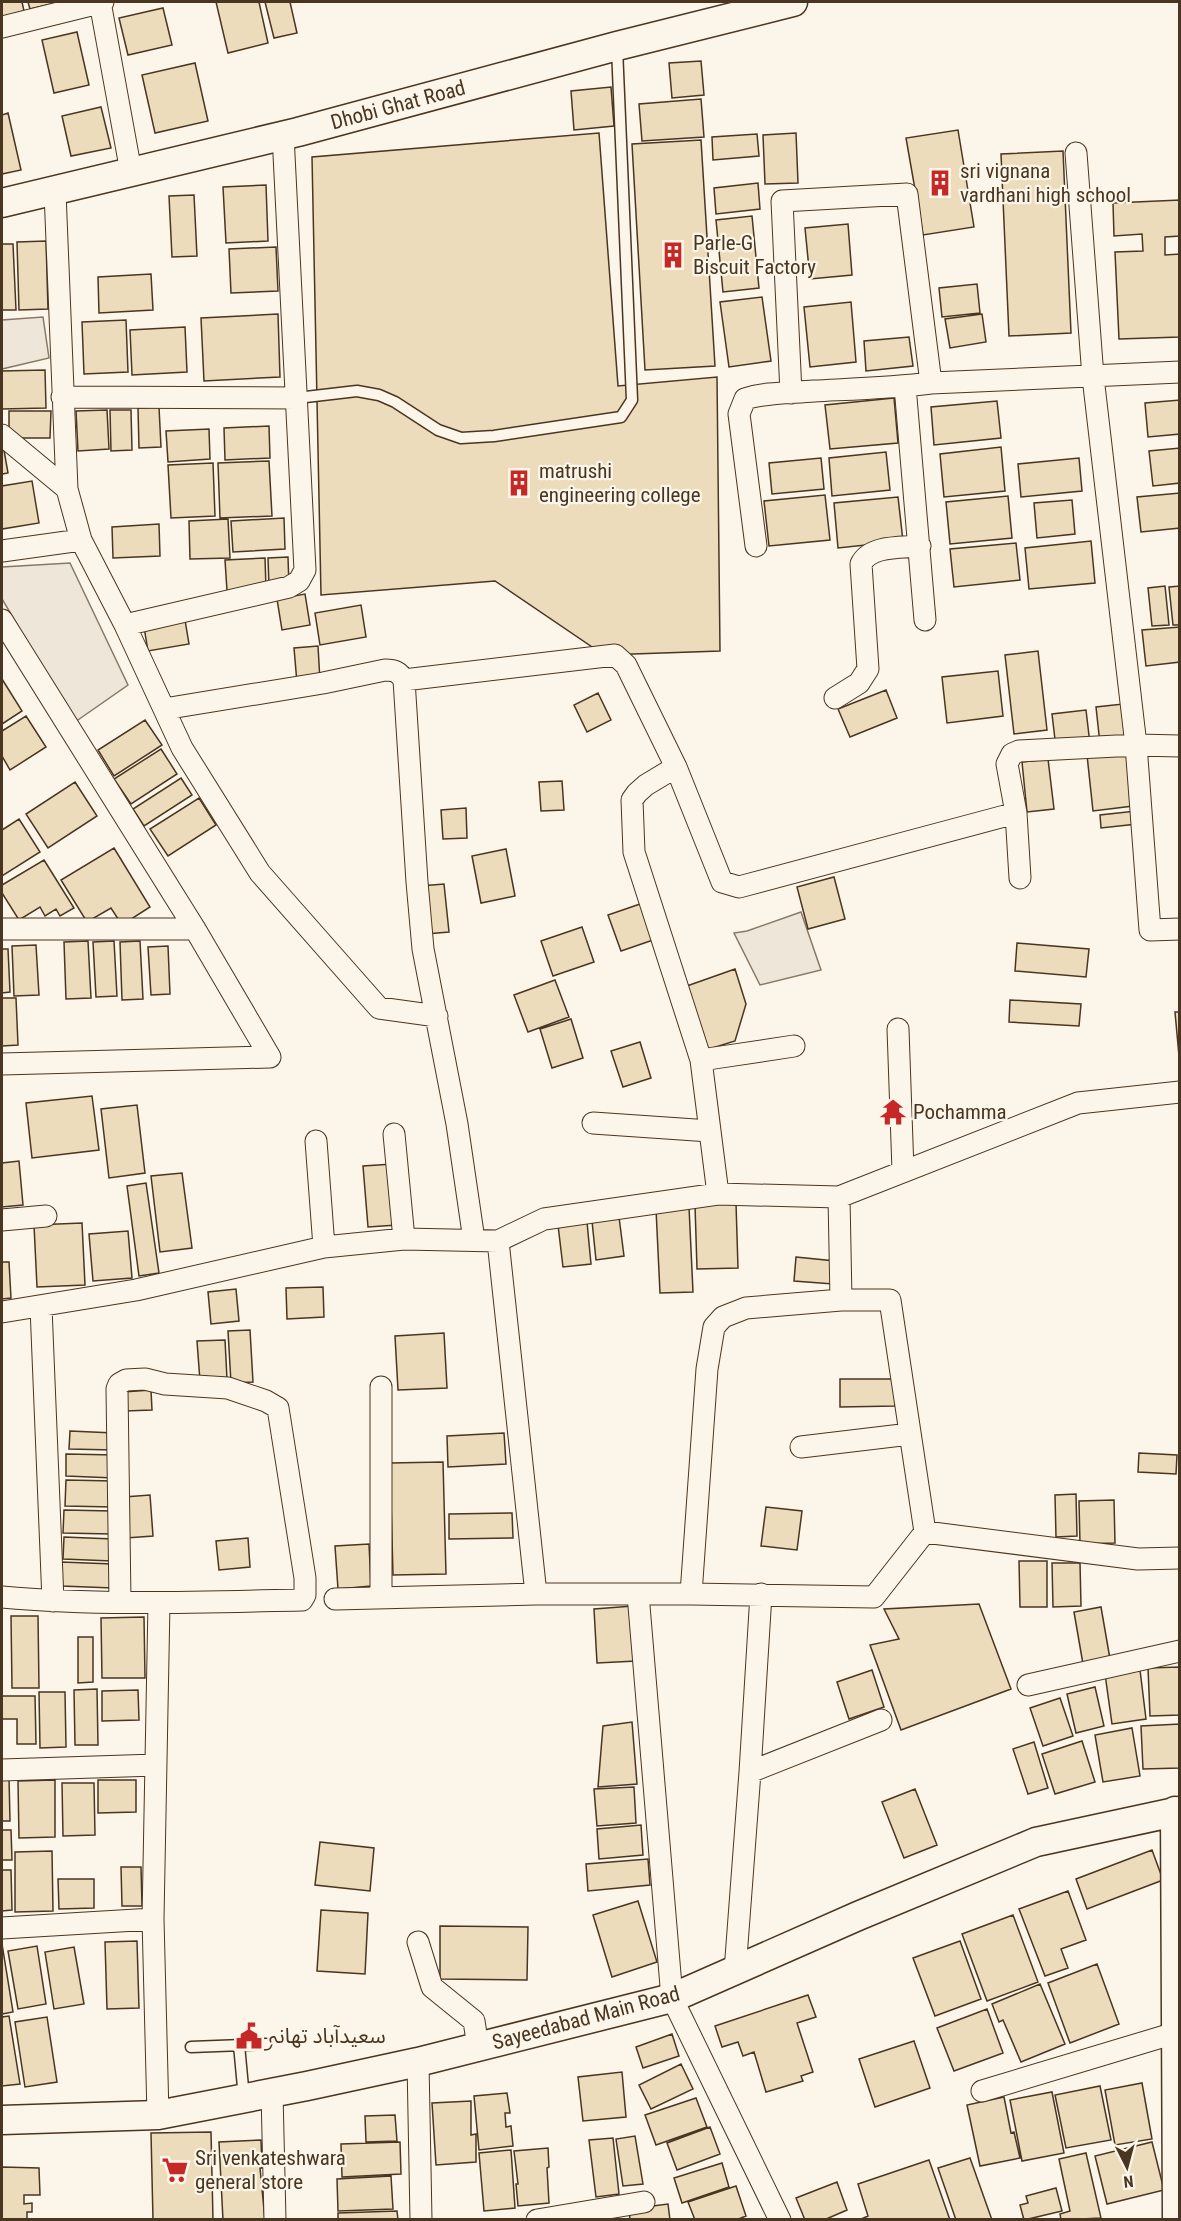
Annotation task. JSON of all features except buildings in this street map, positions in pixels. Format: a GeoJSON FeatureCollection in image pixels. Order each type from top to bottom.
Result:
{"type":"FeatureCollection","features":[{"type":"Feature","properties":{"kind":"main road","name":"Dhobi Ghat Road"},"geometry":{"type":"LineString","coordinates":[[2,203],[283,135],[617,46],[793,2]]}},
{"type":"Feature","properties":{"kind":"main road","name":"Sayeedabad Main Road"},"geometry":{"type":"LineString","coordinates":[[2,2120],[158,2115],[418,2062],[672,1998],[858,1916],[1036,1842],[1177,1811]]}},
{"type":"Feature","properties":{"kind":"main road"},"geometry":{"type":"LineString","coordinates":[[1177,1811],[1175,2034],[1177,2220]]}},
{"type":"Feature","properties":{"kind":"street"},"geometry":{"type":"LineString","coordinates":[[2,27],[101,2],[131,172]]}},
{"type":"Feature","properties":{"kind":"street"},"geometry":{"type":"LineString","coordinates":[[125,625],[289,586],[299,581],[305,570],[283,135]]}},
{"type":"Feature","properties":{"kind":"street"},"geometry":{"type":"LineString","coordinates":[[1076,153],[1093,376],[1137,745],[1150,930],[1179,929]]}},
{"type":"Feature","properties":{"kind":"street"},"geometry":{"type":"LineString","coordinates":[[55,192],[67,489],[81,540],[125,625],[182,747],[260,873],[379,1008],[436,1016]]}},
{"type":"Feature","properties":{"kind":"street"},"geometry":{"type":"LineString","coordinates":[[791,393],[782,201],[907,194],[931,382]]}},
{"type":"Feature","properties":{"kind":"street"},"geometry":{"type":"LineString","coordinates":[[756,546],[739,414],[745,399],[931,382],[1179,372]]}},
{"type":"Feature","properties":{"kind":"street"},"geometry":{"type":"LineString","coordinates":[[905,386],[925,620]]}},
{"type":"Feature","properties":{"kind":"street"},"geometry":{"type":"LineString","coordinates":[[62,397],[297,398]]}},
{"type":"Feature","properties":{"kind":"street"},"geometry":{"type":"LineString","coordinates":[[2,435],[67,489]]}},
{"type":"Feature","properties":{"kind":"street"},"geometry":{"type":"LineString","coordinates":[[2,551],[81,540]]}},
{"type":"Feature","properties":{"kind":"street"},"geometry":{"type":"LineString","coordinates":[[835,698],[859,683],[868,669],[861,564],[863,559],[872,552],[920,546]]}},
{"type":"Feature","properties":{"kind":"street"},"geometry":{"type":"LineString","coordinates":[[2,620],[195,929],[270,1057],[2,1064]]}},
{"type":"Feature","properties":{"kind":"street"},"geometry":{"type":"LineString","coordinates":[[404,681],[615,655],[626,665],[676,767],[722,882],[739,887],[1016,813]]}},
{"type":"Feature","properties":{"kind":"street"},"geometry":{"type":"LineString","coordinates":[[164,709],[323,683],[385,670],[393,670],[400,674],[404,681],[423,949],[457,1124],[474,1240]]}},
{"type":"Feature","properties":{"kind":"street"},"geometry":{"type":"LineString","coordinates":[[1020,878],[1016,813],[1006,764],[1012,754],[1019,751],[1137,745],[1179,746]]}},
{"type":"Feature","properties":{"kind":"street"},"geometry":{"type":"LineString","coordinates":[[676,767],[646,785],[636,793],[632,800],[634,852],[701,1060],[718,1194]]}},
{"type":"Feature","properties":{"kind":"street"},"geometry":{"type":"LineString","coordinates":[[2,929],[195,929]]}},
{"type":"Feature","properties":{"kind":"street"},"geometry":{"type":"LineString","coordinates":[[898,1029],[903,1172]]}},
{"type":"Feature","properties":{"kind":"street"},"geometry":{"type":"LineString","coordinates":[[701,1060],[794,1046]]}},
{"type":"Feature","properties":{"kind":"street"},"geometry":{"type":"LineString","coordinates":[[2,1312],[136,1290],[324,1247],[404,1239],[498,1240],[544,1219],[718,1194],[839,1197],[1078,1103],[1179,1092]]}},
{"type":"Feature","properties":{"kind":"street"},"geometry":{"type":"LineString","coordinates":[[593,1123],[710,1131]]}},
{"type":"Feature","properties":{"kind":"street"},"geometry":{"type":"LineString","coordinates":[[394,1134],[404,1239]]}},
{"type":"Feature","properties":{"kind":"street"},"geometry":{"type":"LineString","coordinates":[[316,1141],[324,1247]]}},
{"type":"Feature","properties":{"kind":"street"},"geometry":{"type":"LineString","coordinates":[[839,1197],[841,1300]]}},
{"type":"Feature","properties":{"kind":"street"},"geometry":{"type":"LineString","coordinates":[[2,1220],[46,1216]]}},
{"type":"Feature","properties":{"kind":"street"},"geometry":{"type":"LineString","coordinates":[[498,1240],[536,1594]]}},
{"type":"Feature","properties":{"kind":"street"},"geometry":{"type":"LineString","coordinates":[[335,1599],[536,1594],[691,1594],[761,1594],[874,1597],[925,1532],[890,1300],[841,1300],[746,1308],[723,1317],[714,1327],[707,1369],[691,1594]]}},
{"type":"Feature","properties":{"kind":"street"},"geometry":{"type":"LineString","coordinates":[[41,1307],[53,1602]]}},
{"type":"Feature","properties":{"kind":"street"},"geometry":{"type":"LineString","coordinates":[[2,1597],[53,1602],[159,1603],[302,1600],[305,1595],[304,1578],[278,1408],[266,1401],[228,1388],[165,1384],[145,1379],[126,1380],[119,1384],[117,1389],[120,1601]]}},
{"type":"Feature","properties":{"kind":"street"},"geometry":{"type":"LineString","coordinates":[[381,1387],[381,1598]]}},
{"type":"Feature","properties":{"kind":"street"},"geometry":{"type":"LineString","coordinates":[[801,1447],[910,1434]]}},
{"type":"Feature","properties":{"kind":"street"},"geometry":{"type":"LineString","coordinates":[[925,1532],[1137,1559],[1179,1558]]}},
{"type":"Feature","properties":{"kind":"street"},"geometry":{"type":"LineString","coordinates":[[638,1594],[672,1998],[780,2220]]}},
{"type":"Feature","properties":{"kind":"street"},"geometry":{"type":"LineString","coordinates":[[735,1971],[761,1594]]}},
{"type":"Feature","properties":{"kind":"street"},"geometry":{"type":"LineString","coordinates":[[158,2115],[153,1919],[159,1603]]}},
{"type":"Feature","properties":{"kind":"street"},"geometry":{"type":"LineString","coordinates":[[1028,1685],[1179,1651]]}},
{"type":"Feature","properties":{"kind":"street"},"geometry":{"type":"LineString","coordinates":[[750,1772],[881,1720]]}},
{"type":"Feature","properties":{"kind":"street"},"geometry":{"type":"LineString","coordinates":[[2,1770],[156,1765]]}},
{"type":"Feature","properties":{"kind":"street"},"geometry":{"type":"LineString","coordinates":[[2,1928],[153,1919]]}},
{"type":"Feature","properties":{"kind":"street"},"geometry":{"type":"LineString","coordinates":[[418,1942],[432,1987],[474,2021],[478,2047]]}},
{"type":"Feature","properties":{"kind":"street"},"geometry":{"type":"LineString","coordinates":[[982,2091],[1175,2034]]}},
{"type":"Feature","properties":{"kind":"street"},"geometry":{"type":"LineString","coordinates":[[418,2062],[421,2220]]}},
{"type":"Feature","properties":{"kind":"street"},"geometry":{"type":"LineString","coordinates":[[258,2096],[275,2220]]}},
{"type":"Feature","properties":{"kind":"street"},"geometry":{"type":"LineString","coordinates":[[537,2220],[644,2202]]}},
{"type":"Feature","properties":{"kind":"lane"},"geometry":{"type":"LineString","coordinates":[[297,398],[357,391],[379,395],[396,402],[438,430],[461,438],[494,436],[621,417],[632,400],[617,46]]}},
{"type":"Feature","properties":{"kind":"lane"},"geometry":{"type":"LineString","coordinates":[[191,2047],[266,2044]]}},
{"type":"Feature","properties":{"kind":"lane"},"geometry":{"type":"LineString","coordinates":[[239,2045],[258,2096]]}},
{"type":"Feature","properties":{"kind":"shaded area"},"geometry":{"type":"Polygon","coordinates":[[[43,317],[49,358],[2,369],[2,320],[43,317]]]}},
{"type":"Feature","properties":{"kind":"shaded area"},"geometry":{"type":"Polygon","coordinates":[[[70,563],[128,685],[75,722],[2,599],[2,567],[70,563]]]}},
{"type":"Feature","properties":{"kind":"shaded area"},"geometry":{"type":"Polygon","coordinates":[[[801,912],[821,970],[760,985],[734,933],[747,931],[801,912]]]}},
{"type":"Feature","properties":{"kind":"place","name":"sri vignana vardhani high school"},"geometry":{"type":"Point","coordinates":[940,183]}},
{"type":"Feature","properties":{"kind":"place","name":"Parle-G Biscuit Factory"},"geometry":{"type":"Point","coordinates":[673,255]}},
{"type":"Feature","properties":{"kind":"place","name":"matrushi engineering college"},"geometry":{"type":"Point","coordinates":[519,483]}},
{"type":"Feature","properties":{"kind":"place","name":"Pochamma"},"geometry":{"type":"Point","coordinates":[893,1112]}},
{"type":"Feature","properties":{"kind":"place","name":"سعیدآباد تھانہ"},"geometry":{"type":"Point","coordinates":[249,2036]}},
{"type":"Feature","properties":{"kind":"place","name":"Sri venkateshwara general store"},"geometry":{"type":"Point","coordinates":[175,2170]}}]}
